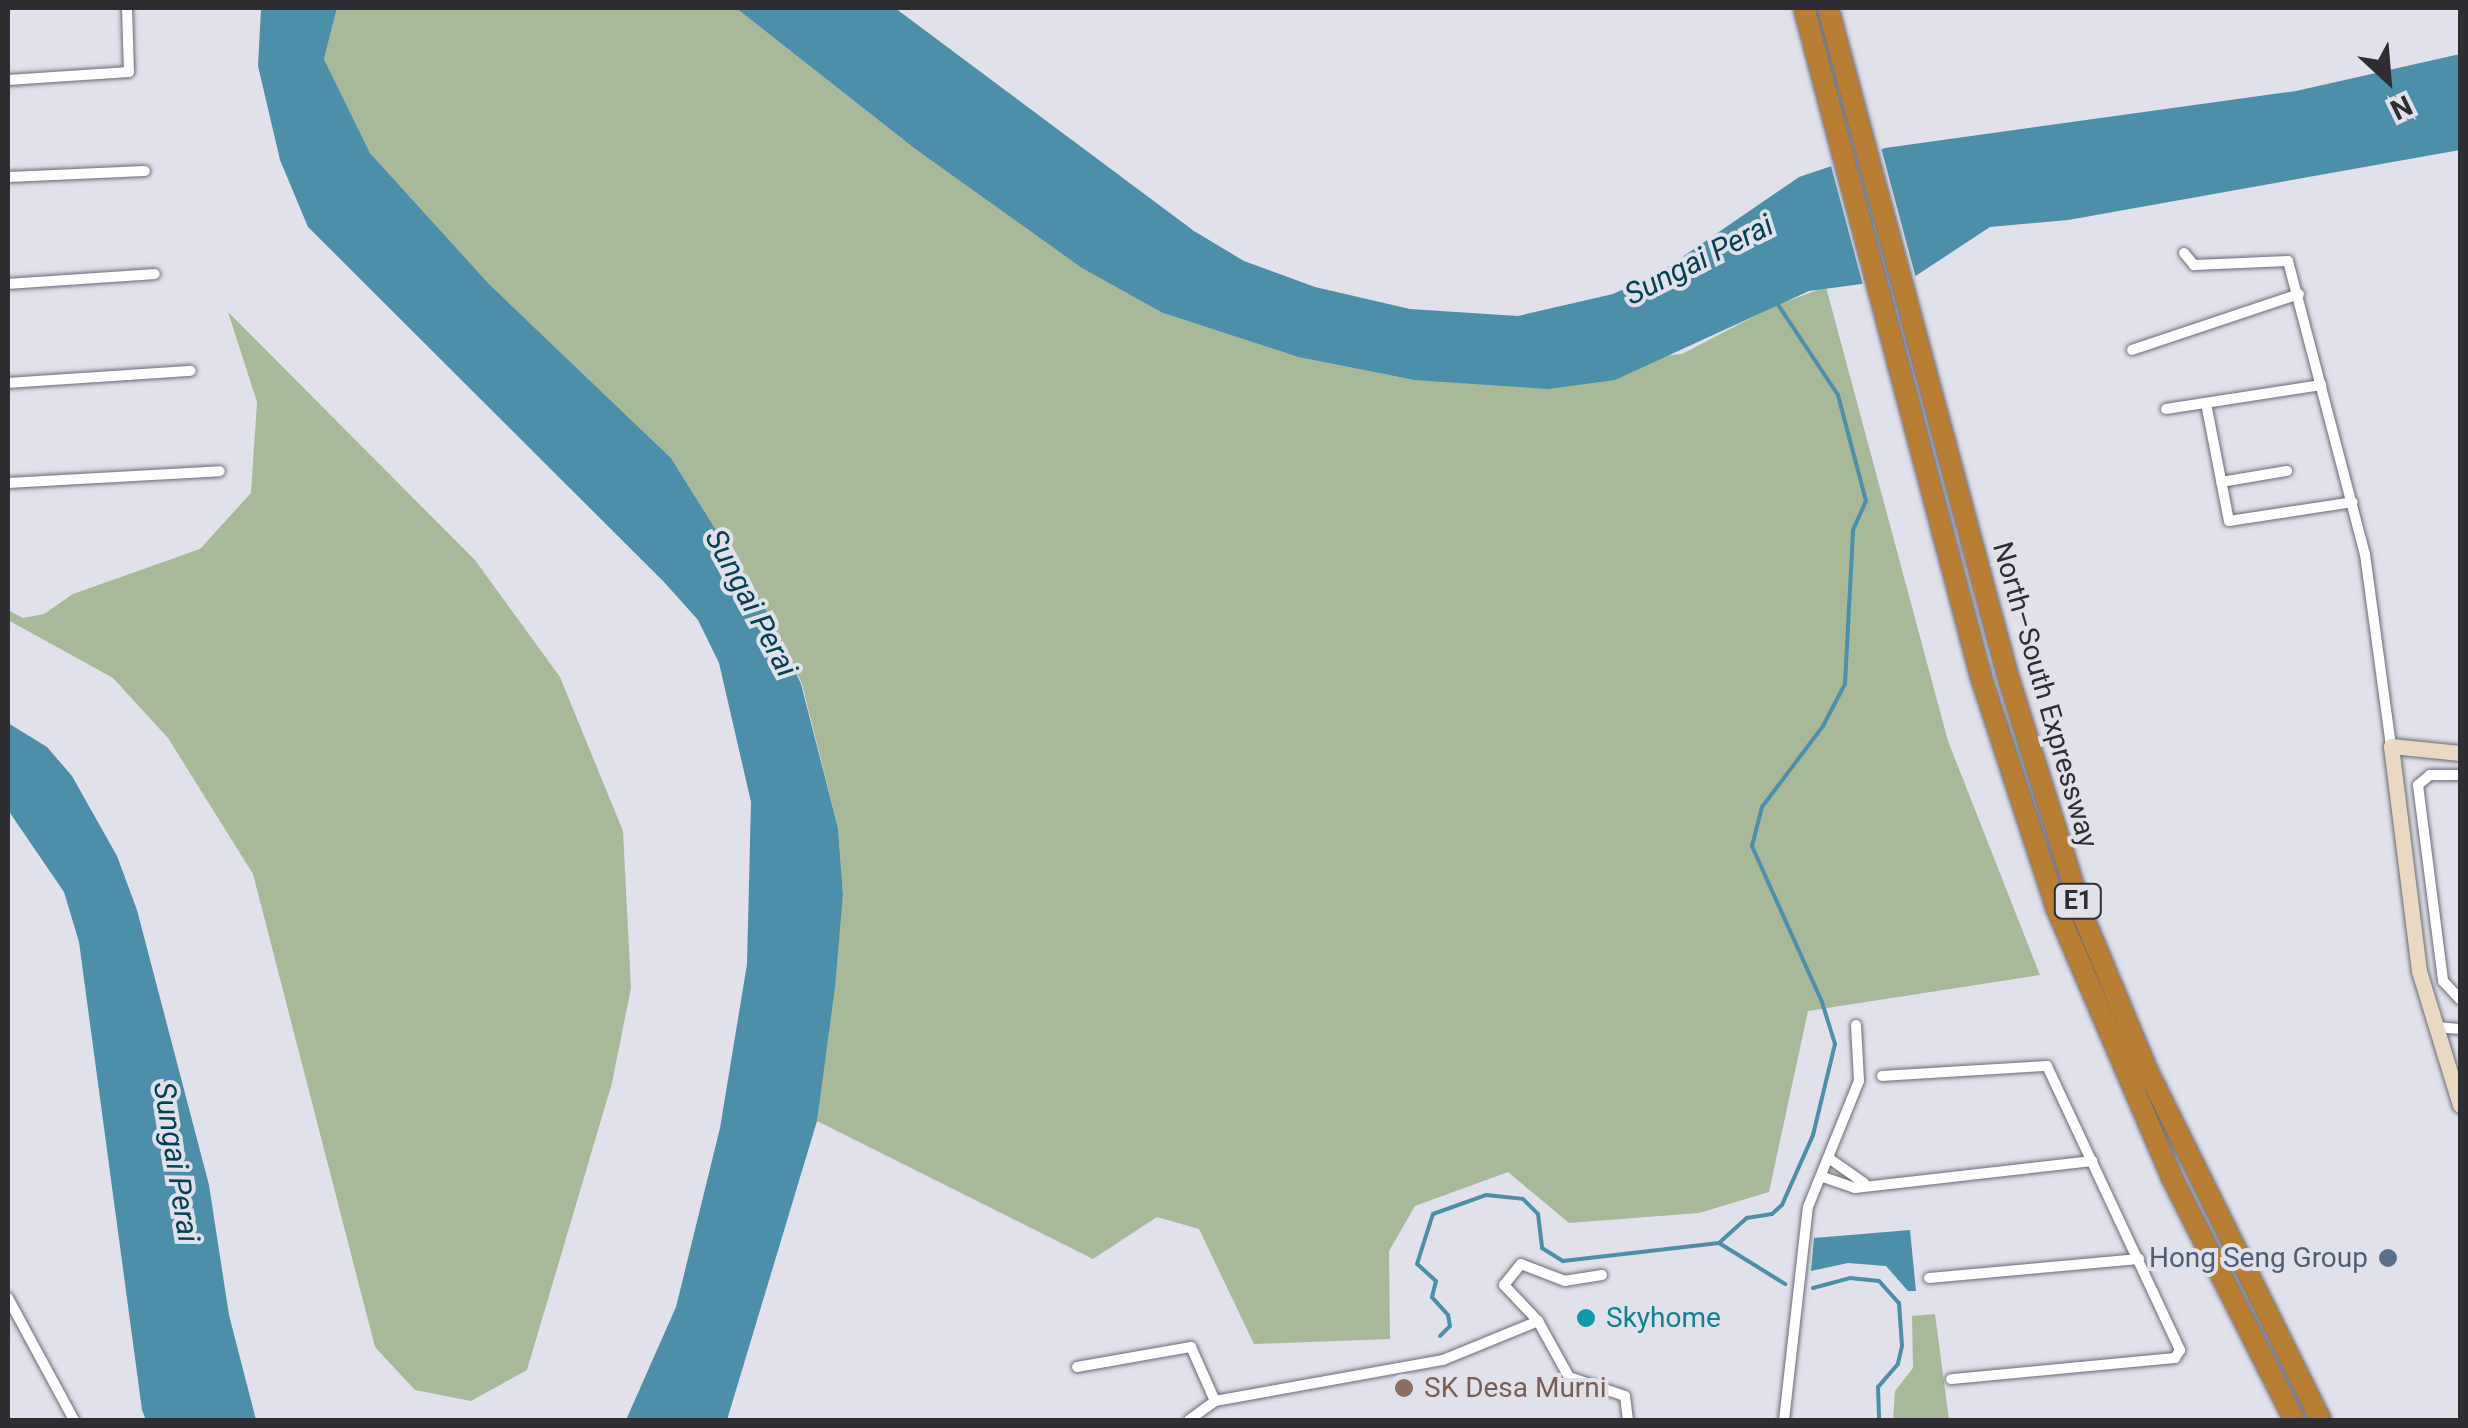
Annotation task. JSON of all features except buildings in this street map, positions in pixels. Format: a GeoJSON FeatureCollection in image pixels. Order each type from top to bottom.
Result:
{"type":"FeatureCollection","features":[{"type":"Feature","properties":{"kind":"highway","name":"North–South Expressway"},"geometry":{"type":"LineString","coordinates":[[1804,8],[1981,677],[2056,908],[2172,1178],[2294,1420]]}},
{"type":"Feature","properties":{"kind":"highway","name":"North–South Expressway"},"geometry":{"type":"LineString","coordinates":[[1828,8],[2012,691],[2083,916],[2147,1070],[2321,1420]]}},
{"type":"Feature","properties":{"kind":"main road"},"geometry":{"type":"LineString","coordinates":[[2460,752],[2391,746],[2419,971],[2460,1105]]}},
{"type":"Feature","properties":{"kind":"street"},"geometry":{"type":"LineString","coordinates":[[8,80],[130,72],[126,8]]}},
{"type":"Feature","properties":{"kind":"street"},"geometry":{"type":"LineString","coordinates":[[8,177],[145,170]]}},
{"type":"Feature","properties":{"kind":"street"},"geometry":{"type":"LineString","coordinates":[[2184,252],[2194,264],[2288,261],[2354,502],[2391,746]]}},
{"type":"Feature","properties":{"kind":"street"},"geometry":{"type":"LineString","coordinates":[[8,284],[155,274]]}},
{"type":"Feature","properties":{"kind":"street"},"geometry":{"type":"LineString","coordinates":[[2132,350],[2299,294]]}},
{"type":"Feature","properties":{"kind":"street"},"geometry":{"type":"LineString","coordinates":[[8,382],[191,371]]}},
{"type":"Feature","properties":{"kind":"street"},"geometry":{"type":"LineString","coordinates":[[2166,409],[2321,385]]}},
{"type":"Feature","properties":{"kind":"street"},"geometry":{"type":"LineString","coordinates":[[2206,402],[2230,521],[2354,502]]}},
{"type":"Feature","properties":{"kind":"street"},"geometry":{"type":"LineString","coordinates":[[8,483],[220,471]]}},
{"type":"Feature","properties":{"kind":"street"},"geometry":{"type":"LineString","coordinates":[[2220,482],[2287,472]]}},
{"type":"Feature","properties":{"kind":"street"},"geometry":{"type":"LineString","coordinates":[[2460,775],[2430,775],[2418,785],[2443,981],[2460,999]]}},
{"type":"Feature","properties":{"kind":"street"},"geometry":{"type":"LineString","coordinates":[[1784,1420],[1808,1207],[1859,1081],[1856,1025]]}},
{"type":"Feature","properties":{"kind":"street"},"geometry":{"type":"LineString","coordinates":[[2436,1027],[2460,1029]]}},
{"type":"Feature","properties":{"kind":"street"},"geometry":{"type":"LineString","coordinates":[[1882,1076],[2047,1066],[2180,1355],[1950,1379]]}},
{"type":"Feature","properties":{"kind":"street"},"geometry":{"type":"LineString","coordinates":[[1830,1159],[1864,1182]]}},
{"type":"Feature","properties":{"kind":"street"},"geometry":{"type":"LineString","coordinates":[[1823,1177],[1856,1188],[1864,1182],[2092,1160]]}},
{"type":"Feature","properties":{"kind":"street"},"geometry":{"type":"LineString","coordinates":[[1930,1278],[2139,1260]]}},
{"type":"Feature","properties":{"kind":"street"},"geometry":{"type":"LineString","coordinates":[[1602,1275],[1564,1281],[1528,1265],[1514,1266],[1504,1285],[1538,1321],[1569,1377],[1625,1396],[1628,1420]]}},
{"type":"Feature","properties":{"kind":"street"},"geometry":{"type":"LineString","coordinates":[[8,1298],[74,1420]]}},
{"type":"Feature","properties":{"kind":"street"},"geometry":{"type":"LineString","coordinates":[[1189,1420],[1215,1400],[1443,1360],[1538,1321]]}},
{"type":"Feature","properties":{"kind":"street"},"geometry":{"type":"LineString","coordinates":[[1077,1367],[1191,1347],[1215,1400]]}},
{"type":"Feature","properties":{"kind":"green space"},"geometry":{"type":"Polygon","coordinates":[[[337,8],[736,8],[914,148],[1163,313],[1298,357],[1414,380],[1682,354],[1774,306],[1826,287],[1948,741],[2040,975],[1808,1011],[1769,1192],[1699,1213],[1569,1223],[1508,1172],[1415,1206],[1389,1251],[1390,1339],[1254,1344],[1199,1229],[1157,1217],[1093,1259],[817,1121],[843,894],[838,828],[802,684],[773,621],[671,458],[489,284],[370,153],[324,59],[337,8]]]}},
{"type":"Feature","properties":{"kind":"green space"},"geometry":{"type":"Polygon","coordinates":[[[228,312],[475,560],[560,677],[623,831],[631,988],[612,1083],[527,1370],[471,1401],[415,1390],[375,1347],[253,874],[168,738],[113,678],[8,620],[8,610],[23,618],[44,614],[73,594],[200,549],[251,493],[257,402],[228,312]]]}},
{"type":"Feature","properties":{"kind":"green space"},"geometry":{"type":"Polygon","coordinates":[[[1935,1314],[1949,1420],[1893,1420],[1895,1391],[1913,1368],[1912,1316],[1935,1314]]]}},
{"type":"Feature","properties":{"kind":"water","name":"Sungai Perai"},"geometry":{"type":"Polygon","coordinates":[[[261,8],[337,8],[324,59],[370,153],[489,284],[671,458],[773,621],[801,684],[838,828],[843,894],[835,987],[817,1121],[727,1420],[626,1420],[676,1307],[720,1128],[747,964],[751,802],[719,663],[698,620],[664,582],[308,227],[280,160],[258,66],[261,8]]]}},
{"type":"Feature","properties":{"kind":"water","name":"Sungai Perai"},"geometry":{"type":"Polygon","coordinates":[[[736,8],[895,8],[1194,231],[1244,261],[1315,287],[1410,309],[1518,316],[1613,294],[1659,273],[1799,177],[1885,148],[2296,91],[2460,54],[2460,150],[2068,220],[1990,227],[1914,277],[1809,291],[1615,380],[1548,389],[1414,380],[1298,357],[1163,313],[1082,268],[914,148],[736,8]]]}},
{"type":"Feature","properties":{"kind":"water","name":"Sungai Perai"},"geometry":{"type":"Polygon","coordinates":[[[8,723],[47,747],[72,776],[117,856],[137,910],[209,1185],[229,1315],[256,1420],[146,1420],[142,1410],[79,942],[64,892],[8,810],[8,723]]]}},
{"type":"Feature","properties":{"kind":"water"},"geometry":{"type":"Polygon","coordinates":[[[1910,1230],[1916,1291],[1908,1291],[1886,1266],[1848,1263],[1811,1271],[1814,1238],[1910,1230]]]}},
{"type":"Feature","properties":{"kind":"pier"},"geometry":{"type":"Polygon","coordinates":[[[1880,144],[1917,281],[1866,295],[1829,158],[1880,144]]]}},
{"type":"Feature","properties":{"kind":"waterway"},"geometry":{"type":"LineString","coordinates":[[1440,1336],[1450,1326],[1448,1315],[1432,1297],[1436,1281],[1417,1264],[1433,1214],[1486,1195],[1523,1199],[1538,1214],[1542,1248],[1563,1261],[1719,1243],[1747,1218],[1772,1214],[1782,1205],[1813,1135],[1835,1044],[1822,1002],[1752,846],[1762,807],[1823,726],[1845,684],[1853,530],[1866,501],[1838,395],[1775,300]]}},
{"type":"Feature","properties":{"kind":"waterway"},"geometry":{"type":"LineString","coordinates":[[1719,1243],[1785,1284]]}},
{"type":"Feature","properties":{"kind":"waterway"},"geometry":{"type":"LineString","coordinates":[[1813,1288],[1850,1278],[1879,1281],[1899,1303],[1902,1346],[1898,1364],[1878,1387],[1879,1420]]}},
{"type":"Feature","properties":{"kind":"place","name":"Hong Seng Group"},"geometry":{"type":"Point","coordinates":[2388,1258]}},
{"type":"Feature","properties":{"kind":"place","name":"Skyhome"},"geometry":{"type":"Point","coordinates":[1586,1318]}},
{"type":"Feature","properties":{"kind":"place","name":"SK Desa Murni"},"geometry":{"type":"Point","coordinates":[1404,1388]}}]}
